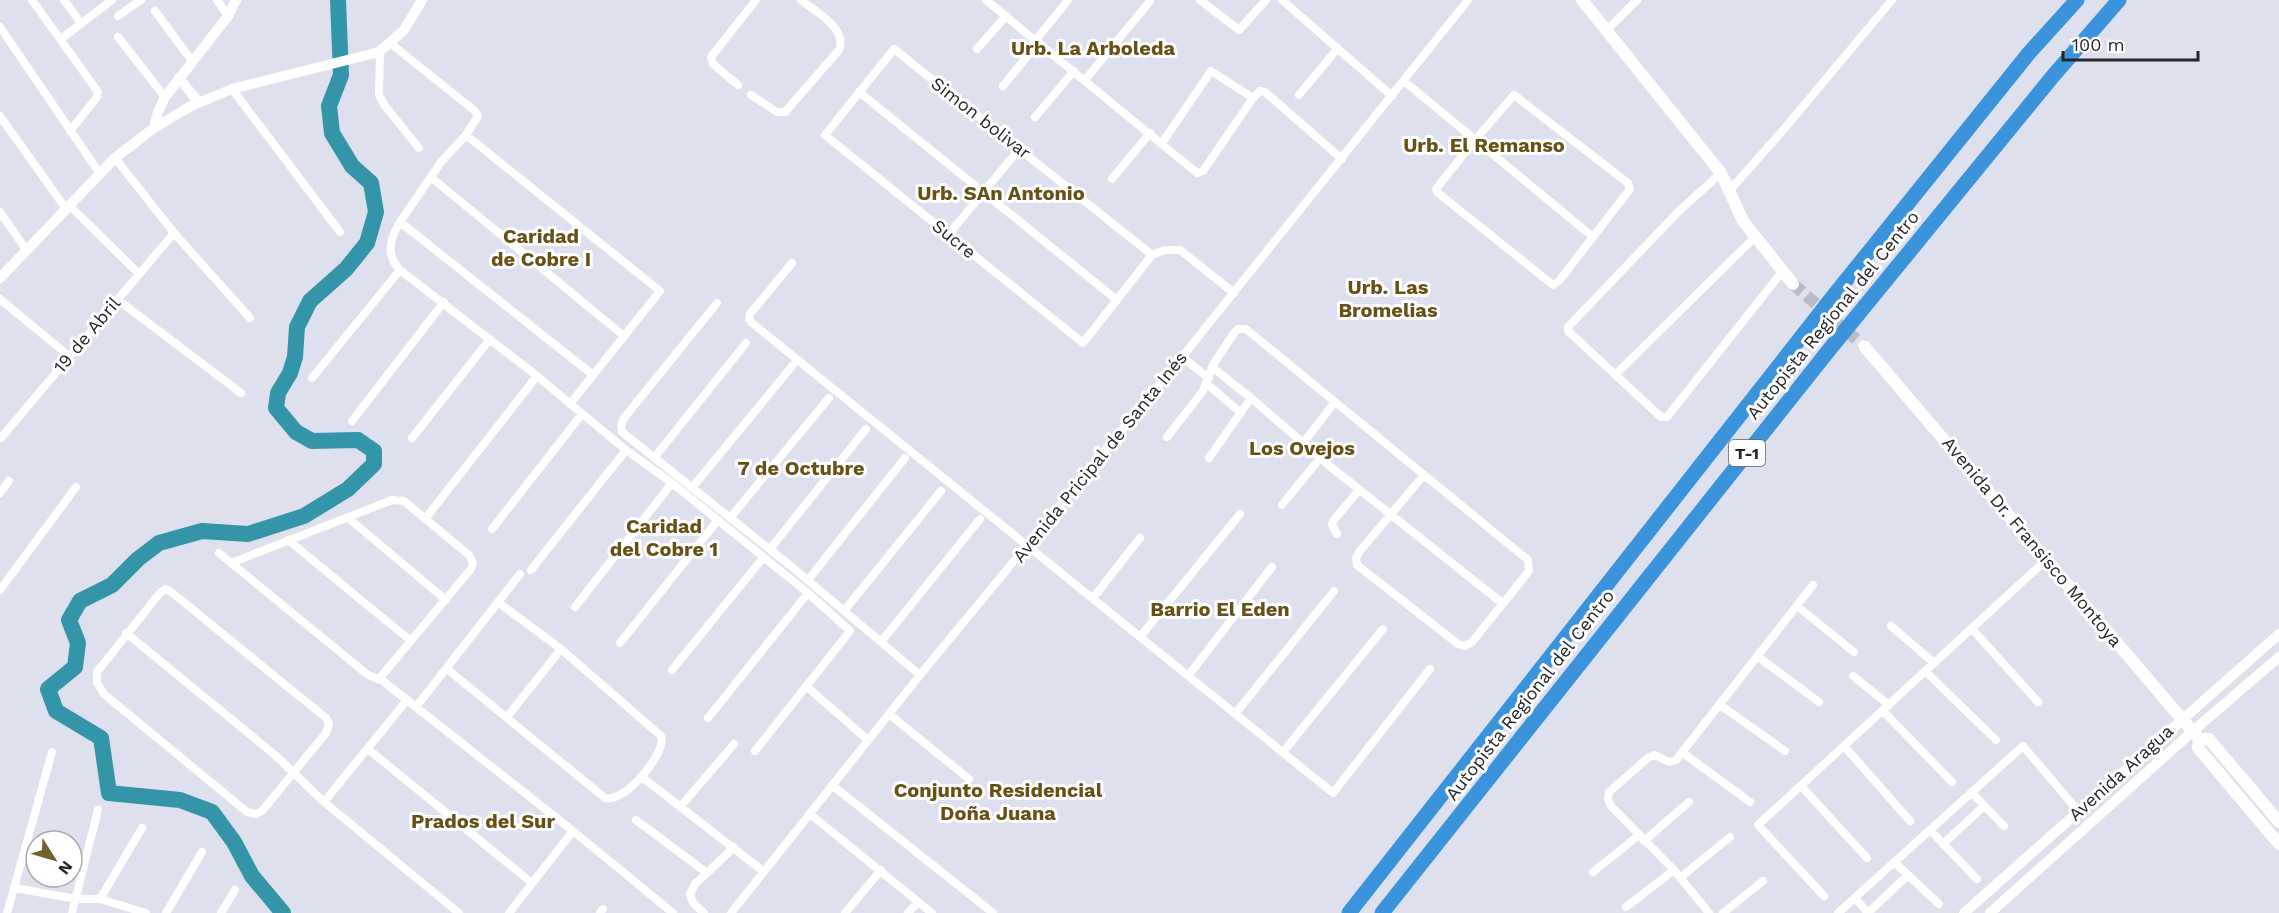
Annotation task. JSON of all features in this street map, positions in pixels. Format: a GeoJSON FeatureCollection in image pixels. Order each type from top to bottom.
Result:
{"type":"FeatureCollection","features":[{"type":"Feature","properties":{"kind":"highway","name":"Autopista Regional del Centro"},"geometry":{"type":"LineString","coordinates":[[1349,913],[1835,294],[2029,53],[2078,0]]}},
{"type":"Feature","properties":{"kind":"highway","name":"Autopista Regional del Centro"},"geometry":{"type":"LineString","coordinates":[[1382,913],[1829,350],[2053,76],[2119,0]]}},
{"type":"Feature","properties":{"kind":"main road"},"geometry":{"type":"LineString","coordinates":[[1582,0],[1721,173],[1743,222],[1793,284]]}},
{"type":"Feature","properties":{"kind":"main road","name":"Avenida Dr. Fransisco Montoya"},"geometry":{"type":"LineString","coordinates":[[1864,346],[2196,735],[2209,740],[2279,822]]}},
{"type":"Feature","properties":{"kind":"main road","name":"Avenida Dr. Fransisco Montoya"},"geometry":{"type":"LineString","coordinates":[[2196,735],[2198,748],[2279,844]]}},
{"type":"Feature","properties":{"kind":"street"},"geometry":{"type":"LineString","coordinates":[[32,0],[98,92],[98,98],[70,131]]}},
{"type":"Feature","properties":{"kind":"street"},"geometry":{"type":"LineString","coordinates":[[64,0],[80,22]]}},
{"type":"Feature","properties":{"kind":"street"},"geometry":{"type":"LineString","coordinates":[[61,39],[98,4],[112,0]]}},
{"type":"Feature","properties":{"kind":"street"},"geometry":{"type":"LineString","coordinates":[[118,16],[141,0]]}},
{"type":"Feature","properties":{"kind":"street"},"geometry":{"type":"LineString","coordinates":[[217,0],[228,16]]}},
{"type":"Feature","properties":{"kind":"street"},"geometry":{"type":"LineString","coordinates":[[154,128],[158,111],[165,97],[228,16],[236,0]]}},
{"type":"Feature","properties":{"kind":"street"},"geometry":{"type":"LineString","coordinates":[[0,278],[115,158],[154,128],[198,103],[232,89],[380,51],[404,30],[422,0]]}},
{"type":"Feature","properties":{"kind":"street"},"geometry":{"type":"LineString","coordinates":[[738,85],[713,63],[711,57],[756,0]]}},
{"type":"Feature","properties":{"kind":"street"},"geometry":{"type":"LineString","coordinates":[[751,95],[777,112],[785,112],[839,50],[842,43],[840,33],[801,0]]}},
{"type":"Feature","properties":{"kind":"street"},"geometry":{"type":"LineString","coordinates":[[1004,86],[1068,0]]}},
{"type":"Feature","properties":{"kind":"street"},"geometry":{"type":"LineString","coordinates":[[1200,0],[1239,30],[1266,0]]}},
{"type":"Feature","properties":{"kind":"street"},"geometry":{"type":"LineString","coordinates":[[1282,0],[1392,96]]}},
{"type":"Feature","properties":{"kind":"street","name":"Avenida Pricipal de Santa Inés"},"geometry":{"type":"LineString","coordinates":[[731,913],[920,675],[1234,293],[1468,0]]}},
{"type":"Feature","properties":{"kind":"street"},"geometry":{"type":"LineString","coordinates":[[1607,30],[1637,0]]}},
{"type":"Feature","properties":{"kind":"street"},"geometry":{"type":"LineString","coordinates":[[1730,190],[1892,0]]}},
{"type":"Feature","properties":{"kind":"street"},"geometry":{"type":"LineString","coordinates":[[988,1],[1197,173],[1200,173],[1260,91],[1265,92],[1342,159]]}},
{"type":"Feature","properties":{"kind":"street"},"geometry":{"type":"LineString","coordinates":[[1084,80],[1150,1]]}},
{"type":"Feature","properties":{"kind":"street"},"geometry":{"type":"LineString","coordinates":[[155,11],[192,62]]}},
{"type":"Feature","properties":{"kind":"street"},"geometry":{"type":"LineString","coordinates":[[977,49],[1005,16]]}},
{"type":"Feature","properties":{"kind":"street"},"geometry":{"type":"LineString","coordinates":[[0,27],[100,174]]}},
{"type":"Feature","properties":{"kind":"street"},"geometry":{"type":"LineString","coordinates":[[118,38],[165,97]]}},
{"type":"Feature","properties":{"kind":"street"},"geometry":{"type":"LineString","coordinates":[[390,43],[475,111],[478,116],[466,135],[441,162],[400,222],[392,238],[391,260],[400,270],[537,376],[626,450],[718,520],[808,593],[850,631],[756,751]]}},
{"type":"Feature","properties":{"kind":"street"},"geometry":{"type":"LineString","coordinates":[[1299,95],[1338,48]]}},
{"type":"Feature","properties":{"kind":"street","name":"Simon bolivar"},"geometry":{"type":"LineString","coordinates":[[859,92],[894,49],[1152,255]]}},
{"type":"Feature","properties":{"kind":"street"},"geometry":{"type":"LineString","coordinates":[[380,51],[379,95],[385,106],[419,148]]}},
{"type":"Feature","properties":{"kind":"street"},"geometry":{"type":"LineString","coordinates":[[1035,117],[1074,71]]}},
{"type":"Feature","properties":{"kind":"street"},"geometry":{"type":"LineString","coordinates":[[1162,143],[1211,72],[1253,98]]}},
{"type":"Feature","properties":{"kind":"street"},"geometry":{"type":"LineString","coordinates":[[179,78],[198,103]]}},
{"type":"Feature","properties":{"kind":"street"},"geometry":{"type":"LineString","coordinates":[[1404,81],[1593,237]]}},
{"type":"Feature","properties":{"kind":"street"},"geometry":{"type":"LineString","coordinates":[[232,89],[340,232]]}},
{"type":"Feature","properties":{"kind":"street"},"geometry":{"type":"LineString","coordinates":[[859,92],[1117,300],[1152,255],[1165,250],[1180,250],[1234,293]]}},
{"type":"Feature","properties":{"kind":"street","name":"Sucre"},"geometry":{"type":"LineString","coordinates":[[859,92],[825,135],[1083,343],[1117,300]]}},
{"type":"Feature","properties":{"kind":"street"},"geometry":{"type":"LineString","coordinates":[[1514,95],[1628,183],[1630,189],[1628,193],[1559,281],[1553,285],[1438,193],[1437,187],[1475,140],[1514,95]]}},
{"type":"Feature","properties":{"kind":"street"},"geometry":{"type":"LineString","coordinates":[[0,116],[68,207],[138,273]]}},
{"type":"Feature","properties":{"kind":"street"},"geometry":{"type":"LineString","coordinates":[[1112,179],[1150,133]]}},
{"type":"Feature","properties":{"kind":"street"},"geometry":{"type":"LineString","coordinates":[[466,135],[660,291],[570,404]]}},
{"type":"Feature","properties":{"kind":"street"},"geometry":{"type":"LineString","coordinates":[[949,234],[1020,148]]}},
{"type":"Feature","properties":{"kind":"street"},"geometry":{"type":"LineString","coordinates":[[115,158],[174,233],[250,318]]}},
{"type":"Feature","properties":{"kind":"street"},"geometry":{"type":"LineString","coordinates":[[1721,173],[1679,211],[1568,327],[1568,331],[1661,417],[1667,417],[1782,272]]}},
{"type":"Feature","properties":{"kind":"street"},"geometry":{"type":"LineString","coordinates":[[432,178],[624,336]]}},
{"type":"Feature","properties":{"kind":"street"},"geometry":{"type":"LineString","coordinates":[[0,212],[27,251]]}},
{"type":"Feature","properties":{"kind":"street"},"geometry":{"type":"LineString","coordinates":[[400,222],[593,375]]}},
{"type":"Feature","properties":{"kind":"street","name":"19 de Abril"},"geometry":{"type":"LineString","coordinates":[[2,438],[138,273],[174,233]]}},
{"type":"Feature","properties":{"kind":"street"},"geometry":{"type":"LineString","coordinates":[[1616,374],[1754,238]]}},
{"type":"Feature","properties":{"kind":"street"},"geometry":{"type":"LineString","coordinates":[[792,263],[750,314],[749,319],[752,323],[1094,597],[1333,793],[1430,669]]}},
{"type":"Feature","properties":{"kind":"street"},"geometry":{"type":"LineString","coordinates":[[312,378],[400,270]]}},
{"type":"Feature","properties":{"kind":"street"},"geometry":{"type":"LineString","coordinates":[[0,299],[69,356]]}},
{"type":"Feature","properties":{"kind":"street"},"geometry":{"type":"LineString","coordinates":[[118,300],[241,393]]}},
{"type":"Feature","properties":{"kind":"street"},"geometry":{"type":"LineString","coordinates":[[352,422],[444,302]]}},
{"type":"Feature","properties":{"kind":"street"},"geometry":{"type":"LineString","coordinates":[[717,303],[622,421],[621,429],[624,434],[808,580],[920,675]]}},
{"type":"Feature","properties":{"kind":"street"},"geometry":{"type":"LineString","coordinates":[[1167,437],[1208,381],[1212,367],[1236,331],[1246,329],[1528,560],[1529,571],[1472,642],[1465,646],[1458,644],[1357,565],[1356,558],[1359,552],[1424,475]]}},
{"type":"Feature","properties":{"kind":"street"},"geometry":{"type":"LineString","coordinates":[[412,438],[490,339]]}},
{"type":"Feature","properties":{"kind":"street"},"geometry":{"type":"LineString","coordinates":[[654,458],[746,343]]}},
{"type":"Feature","properties":{"kind":"street"},"geometry":{"type":"LineString","coordinates":[[1182,357],[1241,413]]}},
{"type":"Feature","properties":{"kind":"street"},"geometry":{"type":"LineString","coordinates":[[692,488],[793,365]]}},
{"type":"Feature","properties":{"kind":"street"},"geometry":{"type":"LineString","coordinates":[[1212,367],[1359,490],[1502,603]]}},
{"type":"Feature","properties":{"kind":"street"},"geometry":{"type":"LineString","coordinates":[[425,519],[537,376]]}},
{"type":"Feature","properties":{"kind":"street"},"geometry":{"type":"LineString","coordinates":[[730,518],[830,398]]}},
{"type":"Feature","properties":{"kind":"street"},"geometry":{"type":"LineString","coordinates":[[1209,459],[1251,398]]}},
{"type":"Feature","properties":{"kind":"street"},"geometry":{"type":"LineString","coordinates":[[1303,443],[1335,402]]}},
{"type":"Feature","properties":{"kind":"street"},"geometry":{"type":"LineString","coordinates":[[492,529],[582,414]]}},
{"type":"Feature","properties":{"kind":"street"},"geometry":{"type":"LineString","coordinates":[[770,549],[867,429]]}},
{"type":"Feature","properties":{"kind":"street"},"geometry":{"type":"LineString","coordinates":[[531,570],[626,450]]}},
{"type":"Feature","properties":{"kind":"street"},"geometry":{"type":"LineString","coordinates":[[808,580],[905,458]]}},
{"type":"Feature","properties":{"kind":"street"},"geometry":{"type":"LineString","coordinates":[[1282,505],[1320,458]]}},
{"type":"Feature","properties":{"kind":"street"},"geometry":{"type":"LineString","coordinates":[[0,493],[9,481]]}},
{"type":"Feature","properties":{"kind":"street"},"geometry":{"type":"LineString","coordinates":[[575,607],[672,483]]}},
{"type":"Feature","properties":{"kind":"street"},"geometry":{"type":"LineString","coordinates":[[1,585],[76,487]]}},
{"type":"Feature","properties":{"kind":"street"},"geometry":{"type":"LineString","coordinates":[[1337,534],[1332,525],[1333,522],[1359,490]]}},
{"type":"Feature","properties":{"kind":"street"},"geometry":{"type":"LineString","coordinates":[[844,611],[941,491]]}},
{"type":"Feature","properties":{"kind":"street"},"geometry":{"type":"LineString","coordinates":[[231,563],[392,500],[404,501],[469,555],[473,563],[471,569],[379,680]]}},
{"type":"Feature","properties":{"kind":"street"},"geometry":{"type":"LineString","coordinates":[[1140,637],[1240,514]]}},
{"type":"Feature","properties":{"kind":"street"},"geometry":{"type":"LineString","coordinates":[[347,517],[446,600]]}},
{"type":"Feature","properties":{"kind":"street"},"geometry":{"type":"LineString","coordinates":[[881,642],[980,519]]}},
{"type":"Feature","properties":{"kind":"street"},"geometry":{"type":"LineString","coordinates":[[620,643],[718,520]]}},
{"type":"Feature","properties":{"kind":"street"},"geometry":{"type":"LineString","coordinates":[[1094,597],[1140,538]]}},
{"type":"Feature","properties":{"kind":"street"},"geometry":{"type":"LineString","coordinates":[[288,540],[411,641]]}},
{"type":"Feature","properties":{"kind":"street"},"geometry":{"type":"LineString","coordinates":[[219,553],[368,675],[379,680],[416,707],[673,913]]}},
{"type":"Feature","properties":{"kind":"street"},"geometry":{"type":"LineString","coordinates":[[672,670],[763,558]]}},
{"type":"Feature","properties":{"kind":"street"},"geometry":{"type":"LineString","coordinates":[[1824,896],[1758,825],[2046,560]]}},
{"type":"Feature","properties":{"kind":"street"},"geometry":{"type":"LineString","coordinates":[[1188,676],[1272,567]]}},
{"type":"Feature","properties":{"kind":"street"},"geometry":{"type":"LineString","coordinates":[[416,707],[520,574]]}},
{"type":"Feature","properties":{"kind":"street"},"geometry":{"type":"LineString","coordinates":[[1709,913],[1677,874],[1611,806],[1608,799],[1609,792],[1649,757],[1654,755],[1669,762],[1676,760],[1683,753],[1813,585]]}},
{"type":"Feature","properties":{"kind":"street"},"geometry":{"type":"LineString","coordinates":[[165,589],[170,591],[326,718],[329,724],[326,734],[262,811],[256,814],[248,812],[104,694],[97,683],[97,672],[126,633],[159,594],[165,589]]}},
{"type":"Feature","properties":{"kind":"street"},"geometry":{"type":"LineString","coordinates":[[1235,714],[1334,591]]}},
{"type":"Feature","properties":{"kind":"street"},"geometry":{"type":"LineString","coordinates":[[708,718],[808,593]]}},
{"type":"Feature","properties":{"kind":"street"},"geometry":{"type":"LineString","coordinates":[[447,669],[605,798],[612,800],[618,798],[642,777],[662,744],[661,735],[561,649],[499,603]]}},
{"type":"Feature","properties":{"kind":"street"},"geometry":{"type":"LineString","coordinates":[[1797,606],[1854,652]]}},
{"type":"Feature","properties":{"kind":"street"},"geometry":{"type":"LineString","coordinates":[[1891,626],[1934,663]]}},
{"type":"Feature","properties":{"kind":"street"},"geometry":{"type":"LineString","coordinates":[[1283,752],[1383,629]]}},
{"type":"Feature","properties":{"kind":"street"},"geometry":{"type":"LineString","coordinates":[[1972,629],[2038,702]]}},
{"type":"Feature","properties":{"kind":"street"},"geometry":{"type":"LineString","coordinates":[[126,633],[275,755],[324,802],[459,913]]}},
{"type":"Feature","properties":{"kind":"street","name":"Avenida Aragua"},"geometry":{"type":"LineString","coordinates":[[1964,913],[2279,634]]}},
{"type":"Feature","properties":{"kind":"street"},"geometry":{"type":"LineString","coordinates":[[507,717],[561,649]]}},
{"type":"Feature","properties":{"kind":"street"},"geometry":{"type":"LineString","coordinates":[[1757,656],[1820,702]]}},
{"type":"Feature","properties":{"kind":"street","name":"Avenida Aragua"},"geometry":{"type":"LineString","coordinates":[[1990,913],[2196,735],[2279,657]]}},
{"type":"Feature","properties":{"kind":"street"},"geometry":{"type":"LineString","coordinates":[[1925,671],[1996,740]]}},
{"type":"Feature","properties":{"kind":"street"},"geometry":{"type":"LineString","coordinates":[[1852,676],[1886,708],[1952,782]]}},
{"type":"Feature","properties":{"kind":"street"},"geometry":{"type":"LineString","coordinates":[[806,686],[868,740]]}},
{"type":"Feature","properties":{"kind":"street"},"geometry":{"type":"LineString","coordinates":[[324,802],[407,700]]}},
{"type":"Feature","properties":{"kind":"street"},"geometry":{"type":"LineString","coordinates":[[1720,705],[1785,751]]}},
{"type":"Feature","properties":{"kind":"street"},"geometry":{"type":"LineString","coordinates":[[889,714],[969,779]]}},
{"type":"Feature","properties":{"kind":"street"},"geometry":{"type":"LineString","coordinates":[[681,806],[734,744]]}},
{"type":"Feature","properties":{"kind":"street"},"geometry":{"type":"LineString","coordinates":[[1844,746],[1910,820]]}},
{"type":"Feature","properties":{"kind":"street"},"geometry":{"type":"LineString","coordinates":[[1838,913],[2023,746],[2078,811]]}},
{"type":"Feature","properties":{"kind":"street"},"geometry":{"type":"LineString","coordinates":[[368,749],[532,883]]}},
{"type":"Feature","properties":{"kind":"street"},"geometry":{"type":"LineString","coordinates":[[7,913],[52,752]]}},
{"type":"Feature","properties":{"kind":"street"},"geometry":{"type":"LineString","coordinates":[[1683,753],[1750,802]]}},
{"type":"Feature","properties":{"kind":"street"},"geometry":{"type":"LineString","coordinates":[[642,777],[763,871]]}},
{"type":"Feature","properties":{"kind":"street"},"geometry":{"type":"LineString","coordinates":[[832,785],[993,913]]}},
{"type":"Feature","properties":{"kind":"street"},"geometry":{"type":"LineString","coordinates":[[1801,786],[1867,858]]}},
{"type":"Feature","properties":{"kind":"street"},"geometry":{"type":"LineString","coordinates":[[1971,792],[2004,826]]}},
{"type":"Feature","properties":{"kind":"street"},"geometry":{"type":"LineString","coordinates":[[1593,872],[1689,802]]}},
{"type":"Feature","properties":{"kind":"street"},"geometry":{"type":"LineString","coordinates":[[1943,844],[1984,806]]}},
{"type":"Feature","properties":{"kind":"street"},"geometry":{"type":"LineString","coordinates":[[72,913],[98,810]]}},
{"type":"Feature","properties":{"kind":"street"},"geometry":{"type":"LineString","coordinates":[[810,814],[932,913]]}},
{"type":"Feature","properties":{"kind":"street"},"geometry":{"type":"LineString","coordinates":[[636,820],[707,873]]}},
{"type":"Feature","properties":{"kind":"street"},"geometry":{"type":"LineString","coordinates":[[100,899],[142,828]]}},
{"type":"Feature","properties":{"kind":"street"},"geometry":{"type":"LineString","coordinates":[[1930,830],[1977,879]]}},
{"type":"Feature","properties":{"kind":"street"},"geometry":{"type":"LineString","coordinates":[[508,913],[573,831]]}},
{"type":"Feature","properties":{"kind":"street"},"geometry":{"type":"LineString","coordinates":[[1626,907],[1730,837]]}},
{"type":"Feature","properties":{"kind":"street"},"geometry":{"type":"LineString","coordinates":[[704,913],[693,903],[690,894],[695,884],[734,847]]}},
{"type":"Feature","properties":{"kind":"street"},"geometry":{"type":"LineString","coordinates":[[166,913],[202,852]]}},
{"type":"Feature","properties":{"kind":"street"},"geometry":{"type":"LineString","coordinates":[[1894,862],[1939,904]]}},
{"type":"Feature","properties":{"kind":"street"},"geometry":{"type":"LineString","coordinates":[[845,913],[881,870]]}},
{"type":"Feature","properties":{"kind":"street"},"geometry":{"type":"LineString","coordinates":[[1854,898],[1868,913],[1908,875]]}},
{"type":"Feature","properties":{"kind":"street"},"geometry":{"type":"LineString","coordinates":[[1723,913],[1763,881]]}},
{"type":"Feature","properties":{"kind":"street"},"geometry":{"type":"LineString","coordinates":[[15,888],[76,899],[100,899],[145,913]]}},
{"type":"Feature","properties":{"kind":"street"},"geometry":{"type":"LineString","coordinates":[[221,913],[235,890]]}},
{"type":"Feature","properties":{"kind":"street"},"geometry":{"type":"LineString","coordinates":[[908,913],[918,902]]}},
{"type":"Feature","properties":{"kind":"waterway"},"geometry":{"type":"LineString","coordinates":[[283,913],[252,876],[234,842],[212,812],[180,800],[109,793],[101,738],[56,711],[48,689],[75,667],[78,643],[69,620],[80,601],[112,585],[138,559],[159,543],[202,531],[248,534],[304,516],[348,489],[374,464],[374,451],[358,440],[312,441],[296,432],[276,408],[278,393],[290,373],[295,357],[297,327],[310,301],[346,269],[367,243],[376,212],[371,183],[352,166],[332,133],[329,106],[341,75],[338,0]]}},
{"type":"Feature","properties":{"kind":"tunnel"},"geometry":{"type":"LineString","coordinates":[[1793,284],[1864,346]]}},
{"type":"Feature","properties":{"kind":"district","name":"Urb. La Arboleda"},"geometry":{"type":"Point","coordinates":[1093,48]}},
{"type":"Feature","properties":{"kind":"district","name":"Urb. El Remanso"},"geometry":{"type":"Point","coordinates":[1484,145]}},
{"type":"Feature","properties":{"kind":"district","name":"Urb. SAn Antonio"},"geometry":{"type":"Point","coordinates":[1001,193]}},
{"type":"Feature","properties":{"kind":"district","name":"Caridad de Cobre I"},"geometry":{"type":"Point","coordinates":[541,248]}},
{"type":"Feature","properties":{"kind":"district","name":"Urb. Las Bromelias"},"geometry":{"type":"Point","coordinates":[1388,298]}},
{"type":"Feature","properties":{"kind":"district","name":"Los Ovejos"},"geometry":{"type":"Point","coordinates":[1302,448]}},
{"type":"Feature","properties":{"kind":"district","name":"7 de Octubre"},"geometry":{"type":"Point","coordinates":[801,468]}},
{"type":"Feature","properties":{"kind":"district","name":"Caridad del Cobre 1"},"geometry":{"type":"Point","coordinates":[664,538]}},
{"type":"Feature","properties":{"kind":"district","name":"Barrio El Eden"},"geometry":{"type":"Point","coordinates":[1220,609]}},
{"type":"Feature","properties":{"kind":"district","name":"Conjunto Residencial Doña Juana"},"geometry":{"type":"Point","coordinates":[998,802]}},
{"type":"Feature","properties":{"kind":"district","name":"Prados del Sur"},"geometry":{"type":"Point","coordinates":[483,821]}}]}
